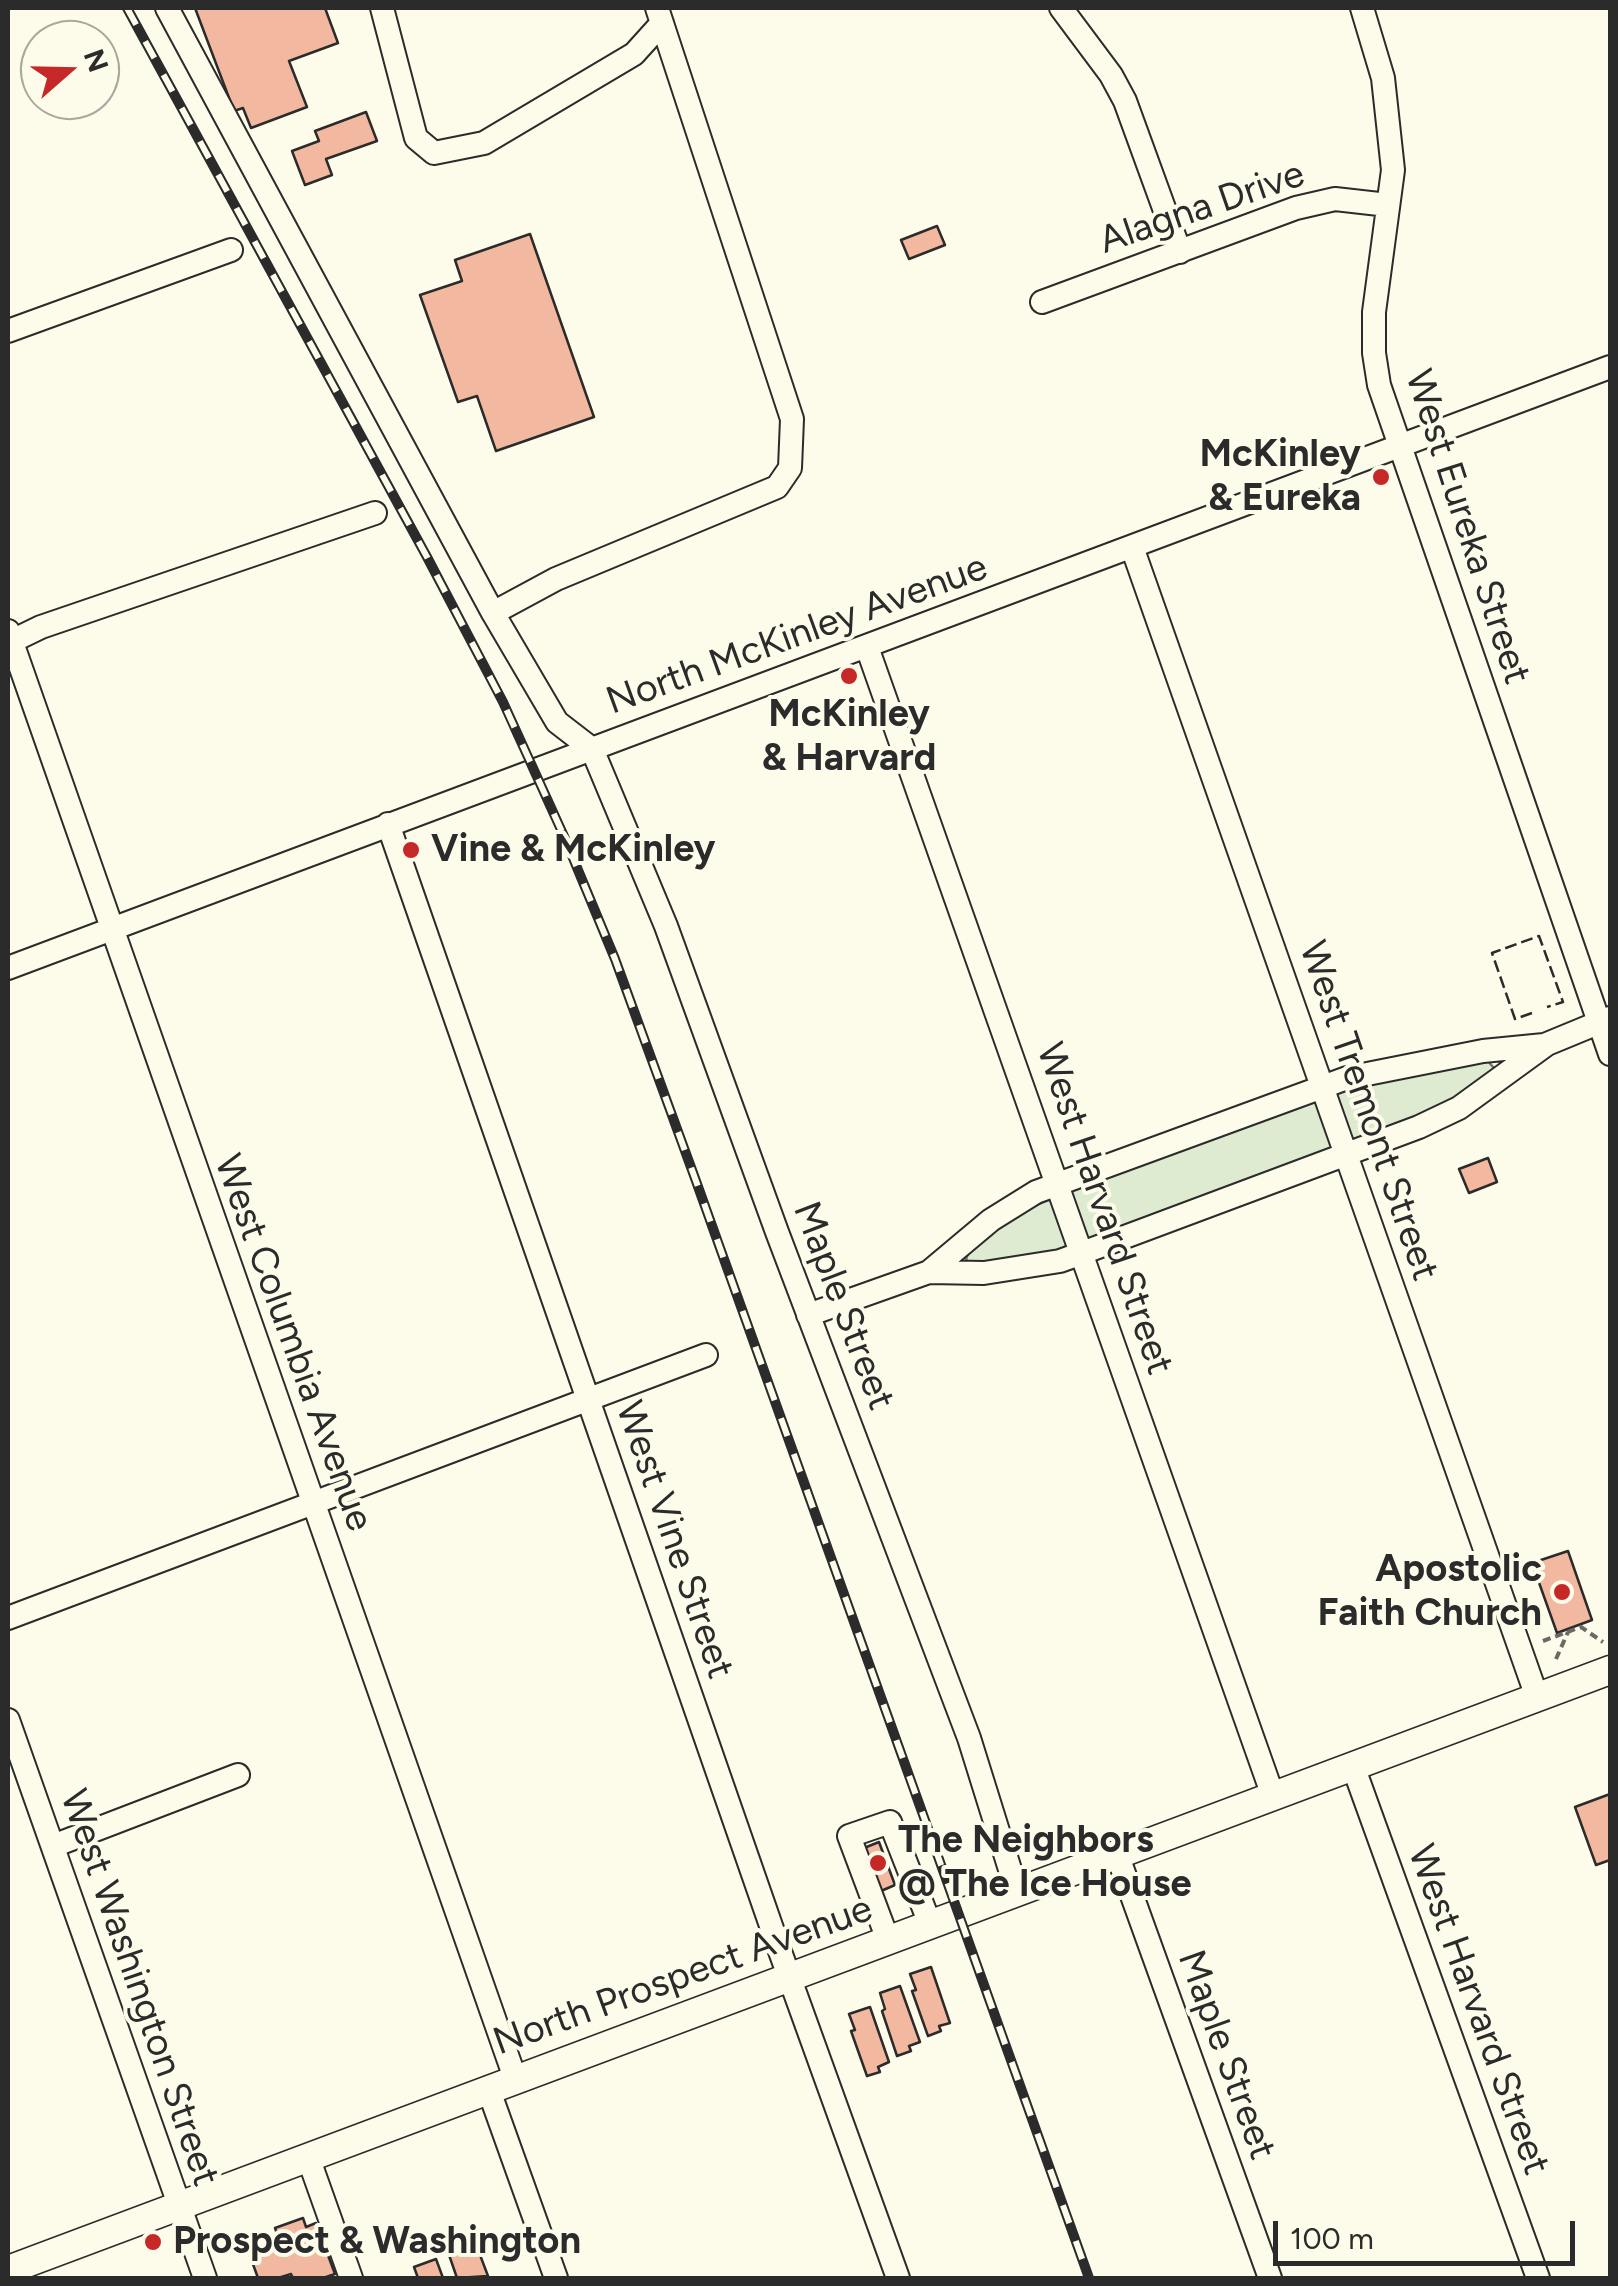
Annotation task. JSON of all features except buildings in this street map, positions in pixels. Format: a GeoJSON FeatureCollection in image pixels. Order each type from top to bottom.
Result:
{"type":"FeatureCollection","features":[{"type":"Feature","properties":{"kind":"main road","name":"North Prospect Avenue"},"geometry":{"type":"LineString","coordinates":[[8,2270],[1610,1670]]}},
{"type":"Feature","properties":{"kind":"street"},"geometry":{"type":"LineString","coordinates":[[168,8],[493,613],[557,722],[592,749]]}},
{"type":"Feature","properties":{"kind":"street"},"geometry":{"type":"LineString","coordinates":[[382,8],[416,138],[434,152],[484,143],[634,54],[659,15]]}},
{"type":"Feature","properties":{"kind":"street"},"geometry":{"type":"LineString","coordinates":[[1061,8],[1111,74],[1125,101],[1180,252]]}},
{"type":"Feature","properties":{"kind":"street","name":"West Eureka Street"},"geometry":{"type":"LineString","coordinates":[[1362,8],[1383,78],[1393,170],[1377,282],[1374,352],[1379,384],[1605,1020],[1610,1054]]}},
{"type":"Feature","properties":{"kind":"street"},"geometry":{"type":"LineString","coordinates":[[493,613],[556,579],[777,487],[790,468],[792,419],[659,15]]}},
{"type":"Feature","properties":{"kind":"street","name":"Alagna Drive"},"geometry":{"type":"LineString","coordinates":[[1042,302],[1320,202],[1355,200],[1388,205]]}},
{"type":"Feature","properties":{"kind":"street"},"geometry":{"type":"LineString","coordinates":[[8,331],[231,250]]}},
{"type":"Feature","properties":{"kind":"street","name":"North McKinley Avenue"},"geometry":{"type":"LineString","coordinates":[[8,968],[1610,367]]}},
{"type":"Feature","properties":{"kind":"street"},"geometry":{"type":"LineString","coordinates":[[9,638],[375,514]]}},
{"type":"Feature","properties":{"kind":"street","name":"West Tremont Street"},"geometry":{"type":"LineString","coordinates":[[1132,547],[1537,1697]]}},
{"type":"Feature","properties":{"kind":"street","name":"West Columbia Avenue"},"geometry":{"type":"LineString","coordinates":[[9,638],[515,2078]]}},
{"type":"Feature","properties":{"kind":"street","name":"West Harvard Street"},"geometry":{"type":"LineString","coordinates":[[867,646],[1273,1796]]}},
{"type":"Feature","properties":{"kind":"street","name":"Maple Street"},"geometry":{"type":"LineString","coordinates":[[592,749],[666,926],[969,1738],[1017,1892]]}},
{"type":"Feature","properties":{"kind":"street","name":"West Vine Street"},"geometry":{"type":"LineString","coordinates":[[388,824],[898,2278]]}},
{"type":"Feature","properties":{"kind":"street"},"geometry":{"type":"LineString","coordinates":[[808,1314],[929,1272],[984,1272],[1060,1261],[1082,1253],[1459,1108],[1547,1044],[1605,1020]]}},
{"type":"Feature","properties":{"kind":"street"},"geometry":{"type":"LineString","coordinates":[[929,1272],[1012,1206],[1058,1184],[1322,1086],[1450,1058],[1547,1044]]}},
{"type":"Feature","properties":{"kind":"street"},"geometry":{"type":"LineString","coordinates":[[8,1618],[706,1355]]}},
{"type":"Feature","properties":{"kind":"street","name":"West Washington Street"},"geometry":{"type":"LineString","coordinates":[[8,1720],[205,2278]]}},
{"type":"Feature","properties":{"kind":"street","name":"West Harvard Street"},"geometry":{"type":"LineString","coordinates":[[1353,1766],[1538,2278]]}},
{"type":"Feature","properties":{"kind":"street"},"geometry":{"type":"LineString","coordinates":[[52,1846],[238,1774]]}},
{"type":"Feature","properties":{"kind":"street"},"geometry":{"type":"LineString","coordinates":[[888,1940],[849,1836],[890,1822],[930,1924]]}},
{"type":"Feature","properties":{"kind":"street","name":"Maple Street"},"geometry":{"type":"LineString","coordinates":[[1116,1854],[1270,2278]]}},
{"type":"Feature","properties":{"kind":"street"},"geometry":{"type":"LineString","coordinates":[[488,2088],[556,2278]]}},
{"type":"Feature","properties":{"kind":"street"},"geometry":{"type":"LineString","coordinates":[[308,2157],[351,2278]]}},
{"type":"Feature","properties":{"kind":"path"},"geometry":{"type":"LineString","coordinates":[[1543,1641],[1580,1628],[1602,1642]]}},
{"type":"Feature","properties":{"kind":"path"},"geometry":{"type":"LineString","coordinates":[[1556,1659],[1568,1632]]}},
{"type":"Feature","properties":{"kind":"green space"},"geometry":{"type":"Polygon","coordinates":[[[1486,1059],[1494,1068],[1492,1073],[1456,1100],[1412,1120],[1049,1254],[969,1264],[966,1259],[977,1243],[1027,1209],[1095,1180],[1367,1081],[1486,1059]]]}},
{"type":"Feature","properties":{"kind":"railway"},"geometry":{"type":"LineString","coordinates":[[127,8],[427,557],[503,702],[563,834],[615,959],[696,1181],[1089,2278]]}},
{"type":"Feature","properties":{"kind":"fence"},"geometry":{"type":"LineString","coordinates":[[1532,1013],[1515,1019],[1492,953],[1539,936],[1563,1002],[1547,1007]]}},
{"type":"Feature","properties":{"kind":"place","name":"McKinley & Eureka"},"geometry":{"type":"Point","coordinates":[1381,477]}},
{"type":"Feature","properties":{"kind":"place","name":"McKinley & Harvard"},"geometry":{"type":"Point","coordinates":[849,676]}},
{"type":"Feature","properties":{"kind":"place","name":"Vine & McKinley"},"geometry":{"type":"Point","coordinates":[411,850]}},
{"type":"Feature","properties":{"kind":"place","name":"Apostolic Faith Church"},"geometry":{"type":"Point","coordinates":[1562,1592]}},
{"type":"Feature","properties":{"kind":"place","name":"The Neighbors @ The Ice House"},"geometry":{"type":"Point","coordinates":[878,1863]}},
{"type":"Feature","properties":{"kind":"place","name":"Prospect & Washington"},"geometry":{"type":"Point","coordinates":[153,2242]}}]}
